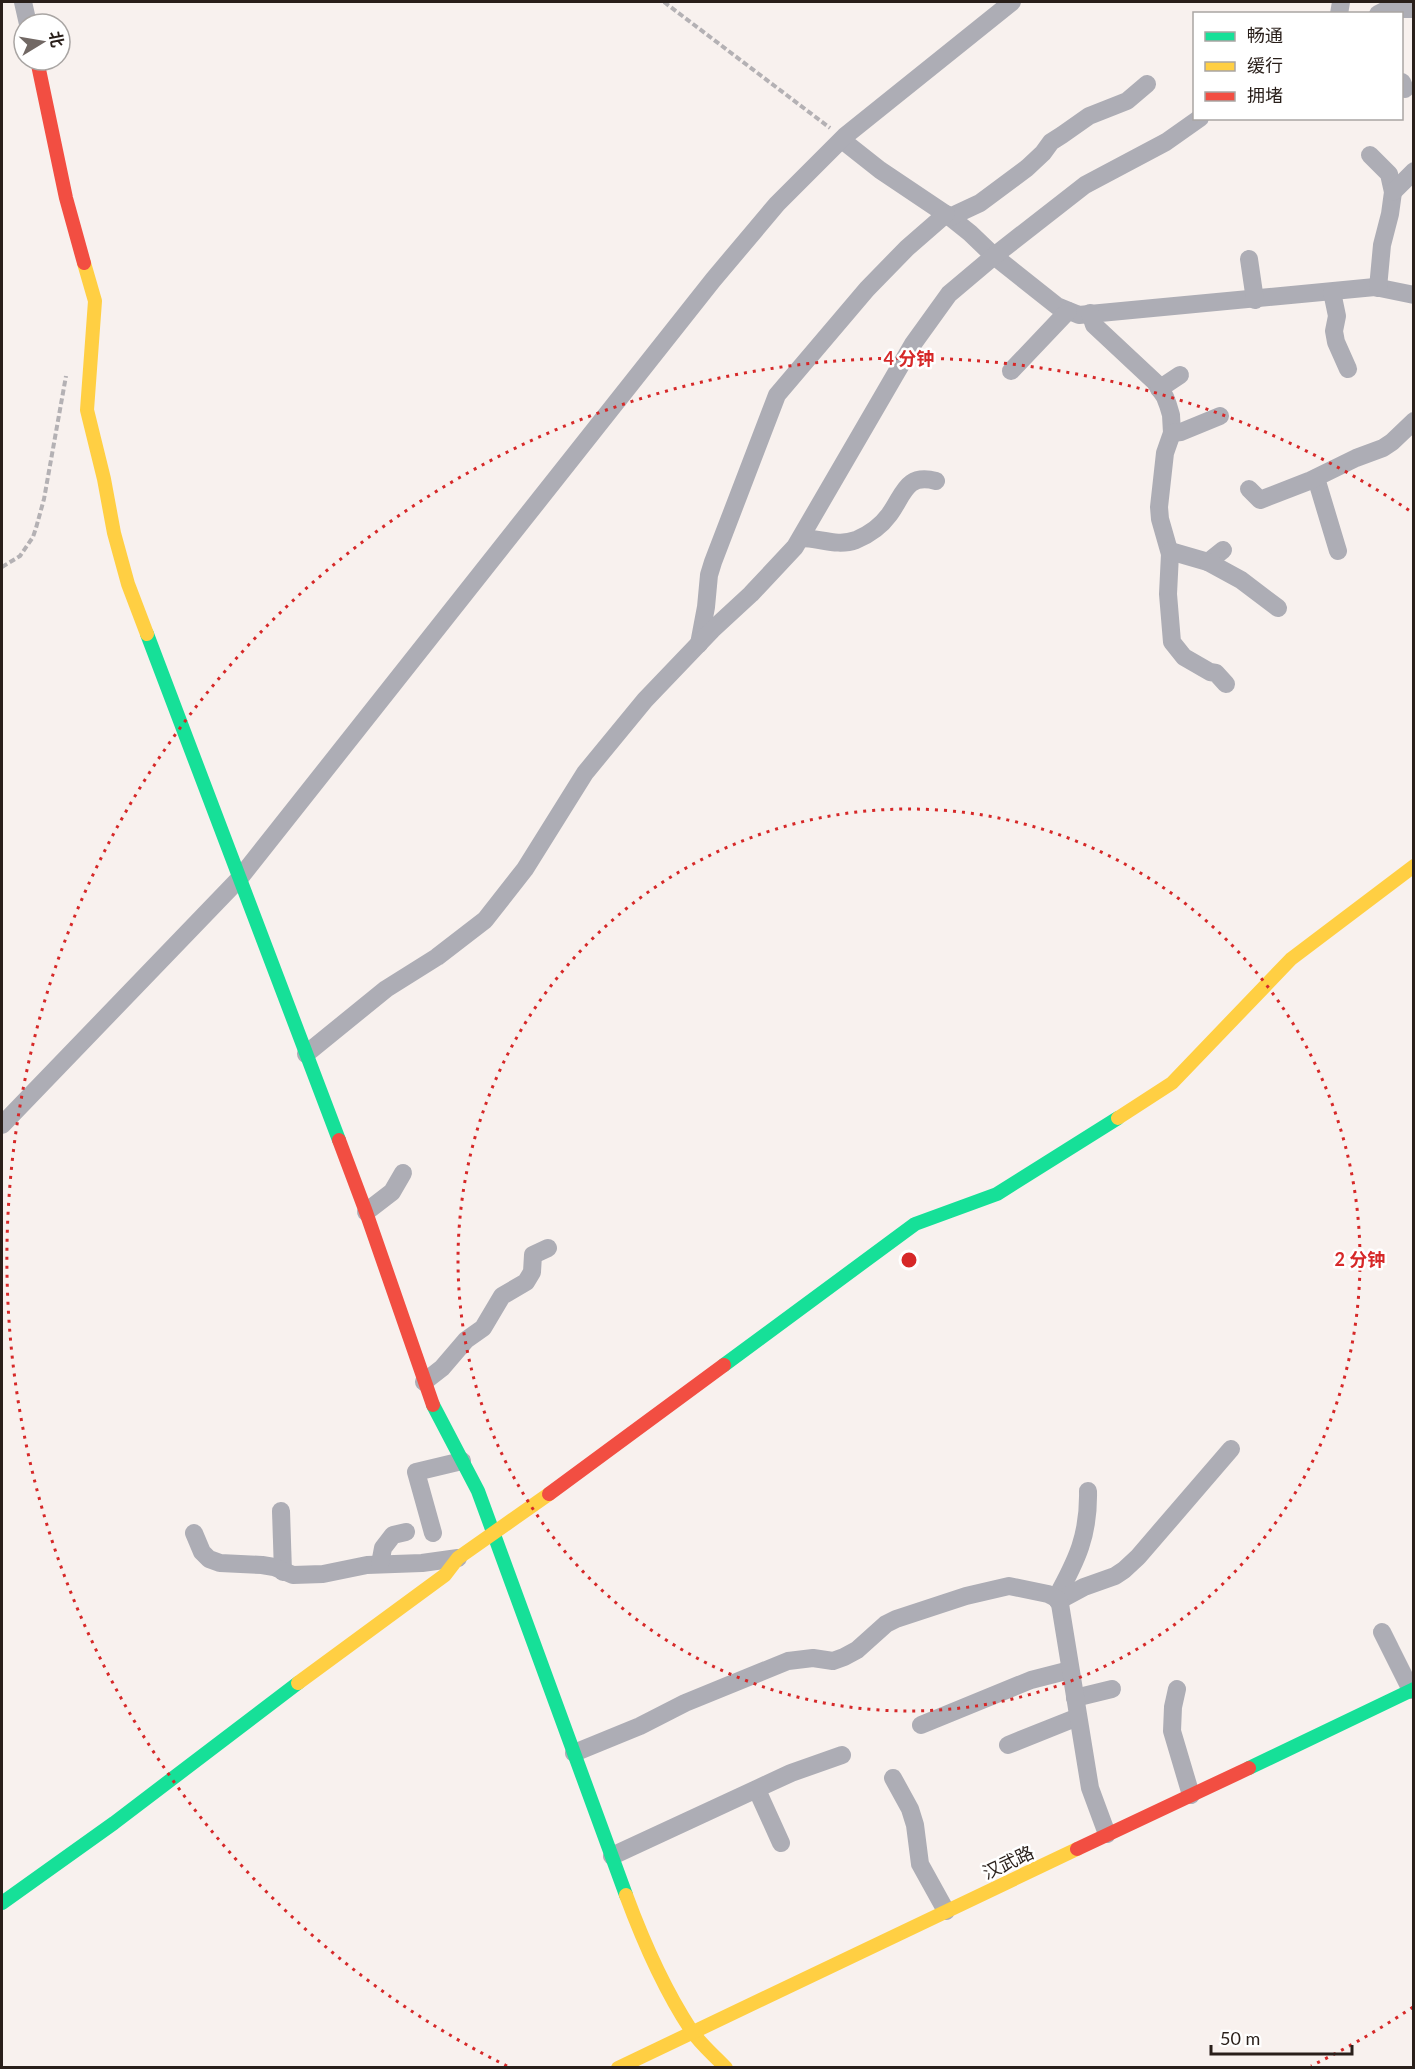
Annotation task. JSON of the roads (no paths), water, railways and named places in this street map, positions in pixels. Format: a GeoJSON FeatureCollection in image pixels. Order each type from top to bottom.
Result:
{"type":"FeatureCollection","features":[{"type":"Feature","properties":{"kind":"street"},"geometry":{"type":"LineString","coordinates":[[2,1125],[239,879],[713,280],[777,204],[842,140],[1012,2]]}},
{"type":"Feature","properties":{"kind":"street"},"geometry":{"type":"LineString","coordinates":[[1382,12],[1388,9],[1413,9]]}},
{"type":"Feature","properties":{"kind":"street"},"geometry":{"type":"LineString","coordinates":[[40,72],[66,198],[95,300],[87,410],[104,479],[114,533],[128,584],[366,1212],[430,1399],[478,1491],[635,1920],[665,1985],[692,2032],[726,2067]]}},
{"type":"Feature","properties":{"kind":"street"},"geometry":{"type":"LineString","coordinates":[[699,644],[713,562],[777,395],[867,289],[907,248],[948,216],[980,203],[1027,168],[1051,142],[1089,116],[1127,101],[1147,84]]}},
{"type":"Feature","properties":{"kind":"street"},"geometry":{"type":"LineString","coordinates":[[306,1054],[386,988],[437,957],[485,920],[525,869],[585,773],[645,700],[795,547],[913,344],[949,294],[1085,185],[1166,142],[1197,120]]}},
{"type":"Feature","properties":{"kind":"street"},"geometry":{"type":"LineString","coordinates":[[842,140],[880,170],[970,232],[994,256],[1057,306],[1079,315],[1377,288],[1413,295]]}},
{"type":"Feature","properties":{"kind":"street"},"geometry":{"type":"LineString","coordinates":[[1370,155],[1389,174],[1393,192],[1382,245],[1377,288]]}},
{"type":"Feature","properties":{"kind":"street"},"geometry":{"type":"LineString","coordinates":[[1393,192],[1413,171]]}},
{"type":"Feature","properties":{"kind":"street"},"geometry":{"type":"LineString","coordinates":[[1249,259],[1255,300]]}},
{"type":"Feature","properties":{"kind":"street"},"geometry":{"type":"LineString","coordinates":[[1332,292],[1337,316],[1334,331],[1336,342],[1348,369]]}},
{"type":"Feature","properties":{"kind":"street"},"geometry":{"type":"LineString","coordinates":[[1011,371],[1068,310]]}},
{"type":"Feature","properties":{"kind":"street"},"geometry":{"type":"LineString","coordinates":[[1090,314],[1094,326],[1155,382],[1165,397],[1171,415],[1172,433],[1165,453],[1163,486],[1160,495],[1160,519],[1170,551],[1168,594],[1172,642],[1184,657],[1216,673],[1226,684]]}},
{"type":"Feature","properties":{"kind":"street"},"geometry":{"type":"LineString","coordinates":[[1159,389],[1180,375]]}},
{"type":"Feature","properties":{"kind":"street"},"geometry":{"type":"LineString","coordinates":[[1172,433],[1181,432],[1220,416]]}},
{"type":"Feature","properties":{"kind":"street"},"geometry":{"type":"LineString","coordinates":[[1249,489],[1260,500],[1266,499],[1383,448],[1413,421]]}},
{"type":"Feature","properties":{"kind":"street"},"geometry":{"type":"LineString","coordinates":[[801,538],[814,538],[840,544],[855,540],[879,526],[889,515],[907,485],[924,478],[936,481]]}},
{"type":"Feature","properties":{"kind":"street"},"geometry":{"type":"LineString","coordinates":[[1316,478],[1338,551]]}},
{"type":"Feature","properties":{"kind":"street"},"geometry":{"type":"LineString","coordinates":[[1208,562],[1223,550]]}},
{"type":"Feature","properties":{"kind":"street"},"geometry":{"type":"LineString","coordinates":[[1170,551],[1208,562],[1241,580],[1278,608]]}},
{"type":"Feature","properties":{"kind":"street"},"geometry":{"type":"LineString","coordinates":[[2,1903],[114,1823],[303,1679],[423,1592],[444,1575],[458,1558],[493,1535],[915,1224],[998,1194],[1172,1083],[1292,959],[1413,866]]}},
{"type":"Feature","properties":{"kind":"street"},"geometry":{"type":"LineString","coordinates":[[366,1212],[392,1192],[403,1173]]}},
{"type":"Feature","properties":{"kind":"street"},"geometry":{"type":"LineString","coordinates":[[424,1382],[442,1368],[466,1340],[483,1328],[502,1296],[526,1282],[532,1272],[533,1256],[548,1248]]}},
{"type":"Feature","properties":{"kind":"street"},"geometry":{"type":"LineString","coordinates":[[1057,1599],[1124,1570],[1138,1557],[1231,1449]]}},
{"type":"Feature","properties":{"kind":"street"},"geometry":{"type":"LineString","coordinates":[[433,1533],[416,1472],[462,1461]]}},
{"type":"Feature","properties":{"kind":"street"},"geometry":{"type":"LineString","coordinates":[[1057,1599],[1075,1565],[1087,1528],[1088,1491]]}},
{"type":"Feature","properties":{"kind":"street"},"geometry":{"type":"LineString","coordinates":[[281,1511],[283,1572]]}},
{"type":"Feature","properties":{"kind":"street"},"geometry":{"type":"LineString","coordinates":[[380,1564],[383,1548],[393,1535],[406,1532]]}},
{"type":"Feature","properties":{"kind":"street"},"geometry":{"type":"LineString","coordinates":[[194,1533],[202,1552],[210,1559],[220,1563],[262,1564],[293,1575],[303,1576],[380,1564],[422,1563],[458,1558]]}},
{"type":"Feature","properties":{"kind":"street"},"geometry":{"type":"LineString","coordinates":[[574,1753],[640,1726],[685,1703],[788,1661],[813,1658],[833,1661],[844,1657],[858,1650],[886,1624],[896,1618],[966,1596],[1009,1586],[1035,1590],[1057,1599],[1060,1604],[1090,1788],[1107,1834]]}},
{"type":"Feature","properties":{"kind":"street"},"geometry":{"type":"LineString","coordinates":[[1382,1632],[1412,1689]]}},
{"type":"Feature","properties":{"kind":"street"},"geometry":{"type":"LineString","coordinates":[[921,1725],[1031,1680],[1070,1670]]}},
{"type":"Feature","properties":{"kind":"street"},"geometry":{"type":"LineString","coordinates":[[1075,1698],[1112,1689]]}},
{"type":"Feature","properties":{"kind":"street"},"geometry":{"type":"LineString","coordinates":[[1177,1689],[1173,1707],[1172,1731],[1191,1795]]}},
{"type":"Feature","properties":{"kind":"street","name":"汉武路"},"geometry":{"type":"LineString","coordinates":[[618,2067],[1412,1689]]}},
{"type":"Feature","properties":{"kind":"street"},"geometry":{"type":"LineString","coordinates":[[1008,1745],[1078,1717]]}},
{"type":"Feature","properties":{"kind":"street"},"geometry":{"type":"LineString","coordinates":[[612,1856],[791,1773],[842,1755]]}},
{"type":"Feature","properties":{"kind":"street"},"geometry":{"type":"LineString","coordinates":[[893,1778],[910,1809],[921,1864],[946,1911]]}},
{"type":"Feature","properties":{"kind":"street"},"geometry":{"type":"LineString","coordinates":[[756,1790],[781,1843]]}}]}
